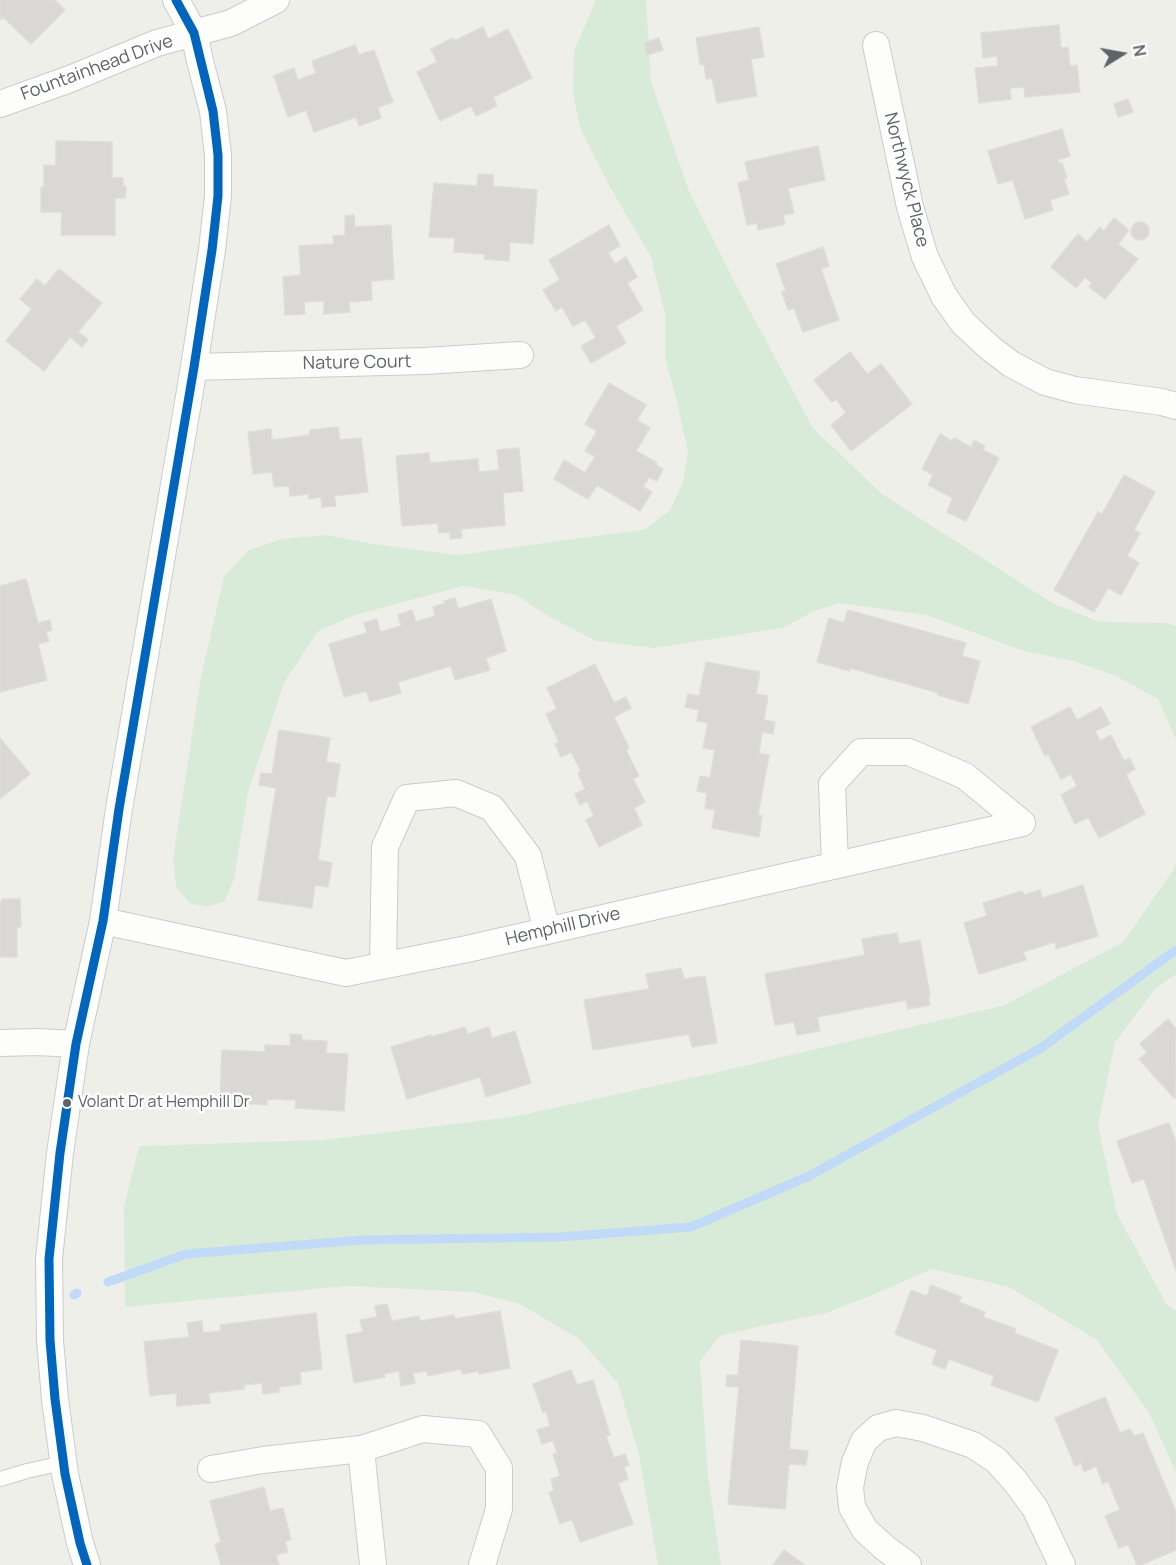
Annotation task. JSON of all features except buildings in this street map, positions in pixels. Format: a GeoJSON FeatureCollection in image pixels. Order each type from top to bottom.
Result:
{"type":"FeatureCollection","features":[{"type":"Feature","properties":{"kind":"street"},"geometry":{"type":"LineString","coordinates":[[87,1565],[63,1463],[55,1399],[50,1340],[49,1259],[60,1153],[76,1044],[103,921],[119,809],[194,367],[218,196],[218,155],[213,111],[194,33],[176,0]]}},
{"type":"Feature","properties":{"kind":"street","name":"Fountainhead Drive"},"geometry":{"type":"LineString","coordinates":[[0,104],[70,79],[157,43],[231,23],[276,0]]}},
{"type":"Feature","properties":{"kind":"street","name":"Northwyck Place"},"geometry":{"type":"LineString","coordinates":[[876,45],[910,207],[925,257],[944,296],[963,323],[1011,364],[1045,382],[1075,390],[1176,406]]}},
{"type":"Feature","properties":{"kind":"street","name":"Nature Court"},"geometry":{"type":"LineString","coordinates":[[194,367],[425,361],[520,355]]}},
{"type":"Feature","properties":{"kind":"street","name":"Hemphill Drive"},"geometry":{"type":"LineString","coordinates":[[103,921],[346,973],[467,950],[1022,823],[965,776],[909,752],[861,752],[832,784],[835,865]]}},
{"type":"Feature","properties":{"kind":"street"},"geometry":{"type":"LineString","coordinates":[[383,965],[385,847],[407,798],[456,793],[492,808],[528,856],[547,931]]}},
{"type":"Feature","properties":{"kind":"street"},"geometry":{"type":"LineString","coordinates":[[0,1043],[76,1044]]}},
{"type":"Feature","properties":{"kind":"street"},"geometry":{"type":"LineString","coordinates":[[908,1565],[865,1530],[852,1507],[850,1487],[855,1462],[864,1441],[878,1428],[896,1423],[923,1428],[973,1445],[996,1460],[1035,1508],[1062,1565]]}},
{"type":"Feature","properties":{"kind":"street"},"geometry":{"type":"LineString","coordinates":[[211,1469],[263,1460],[361,1449],[423,1430],[478,1434],[499,1468],[499,1509],[482,1565]]}},
{"type":"Feature","properties":{"kind":"street"},"geometry":{"type":"LineString","coordinates":[[361,1449],[374,1565]]}},
{"type":"Feature","properties":{"kind":"lane"},"geometry":{"type":"LineString","coordinates":[[0,1479],[63,1463]]}},
{"type":"Feature","properties":{"kind":"green space"},"geometry":{"type":"Polygon","coordinates":[[[596,0],[646,0],[651,81],[689,191],[735,283],[813,428],[882,494],[1054,604],[1100,622],[1167,623],[1176,626],[1176,739],[1158,699],[1116,676],[1074,661],[1024,651],[926,615],[839,603],[814,611],[783,628],[654,648],[596,641],[546,615],[516,595],[463,586],[355,615],[318,631],[284,683],[248,792],[234,879],[225,901],[208,907],[189,903],[176,886],[173,859],[201,677],[224,576],[249,550],[282,539],[326,535],[373,544],[458,555],[644,530],[670,510],[683,482],[688,453],[665,357],[665,314],[651,257],[610,187],[581,130],[573,95],[574,51],[596,0]]]}},
{"type":"Feature","properties":{"kind":"green space"},"geometry":{"type":"Polygon","coordinates":[[[1176,861],[1176,974],[1155,989],[1115,1042],[1098,1125],[1117,1214],[1167,1305],[1176,1311],[1176,1472],[1149,1413],[1097,1340],[1009,1287],[932,1269],[826,1313],[720,1336],[700,1361],[708,1475],[721,1565],[658,1565],[639,1455],[618,1383],[579,1339],[520,1304],[473,1292],[347,1286],[125,1307],[124,1207],[139,1146],[323,1140],[512,1117],[1005,1005],[1123,942],[1174,869],[1176,861]]]}},
{"type":"Feature","properties":{"kind":"waterway"},"geometry":{"type":"LineString","coordinates":[[108,1282],[186,1254],[362,1240],[560,1237],[691,1227],[809,1176],[1041,1048],[1176,950]]}},
{"type":"Feature","properties":{"kind":"transit line"},"geometry":{"type":"LineString","coordinates":[[87,1565],[65,1474],[55,1399],[50,1340],[49,1259],[60,1153],[76,1044],[103,921],[119,809],[194,367],[218,196],[218,155],[213,111],[194,33],[176,0]]}},
{"type":"Feature","properties":{"kind":"place","name":"Volant Dr at Hemphill Dr"},"geometry":{"type":"Point","coordinates":[67,1103]}}]}
